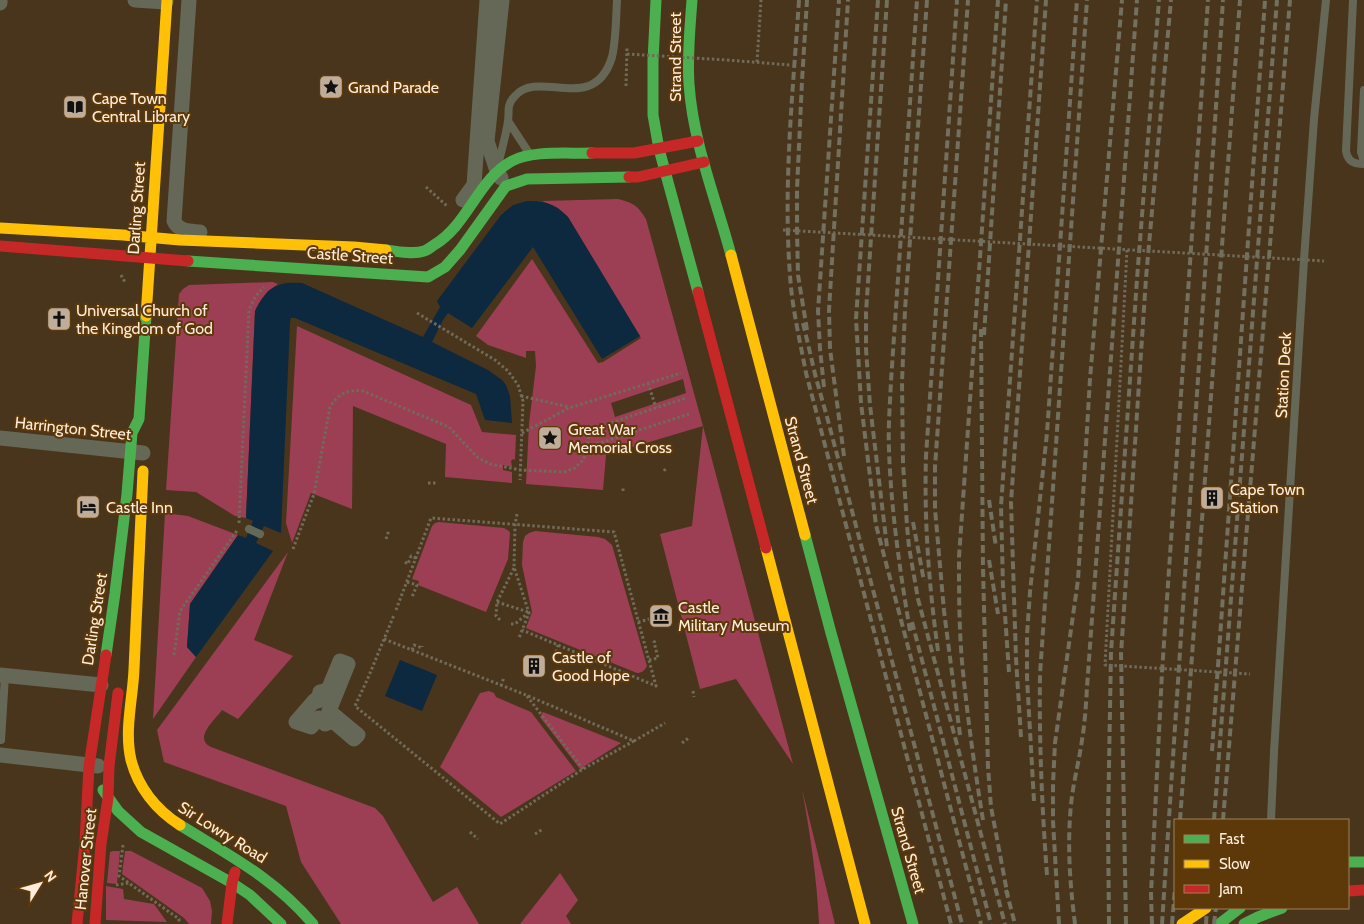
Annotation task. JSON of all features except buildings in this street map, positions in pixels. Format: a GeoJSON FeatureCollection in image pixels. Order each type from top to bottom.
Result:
{"type":"FeatureCollection","features":[{"type":"Feature","properties":{"kind":"main road","name":"Strand Street"},"geometry":{"type":"LineString","coordinates":[[656,0],[653,116],[659,149],[732,417],[865,924]]}},
{"type":"Feature","properties":{"kind":"main road","name":"Strand Street"},"geometry":{"type":"LineString","coordinates":[[692,0],[688,63],[692,110],[698,141],[721,219],[831,632],[913,924]]}},
{"type":"Feature","properties":{"kind":"main road","name":"Darling Street"},"geometry":{"type":"LineString","coordinates":[[132,696],[140,445],[139,419],[166,1]]}},
{"type":"Feature","properties":{"kind":"main road","name":"Castle Street"},"geometry":{"type":"LineString","coordinates":[[0,228],[180,240],[424,251],[439,242],[451,231],[497,171],[514,160],[530,154],[634,153],[698,141]]}},
{"type":"Feature","properties":{"kind":"main road"},"geometry":{"type":"LineString","coordinates":[[506,186],[527,179],[638,177],[704,162]]}},
{"type":"Feature","properties":{"kind":"main road","name":"Castle Street"},"geometry":{"type":"LineString","coordinates":[[0,246],[181,261],[428,277],[445,268],[506,186]]}},
{"type":"Feature","properties":{"kind":"main road","name":"Darling Street"},"geometry":{"type":"LineString","coordinates":[[89,766],[116,593],[127,494],[140,445],[132,433],[139,419]]}},
{"type":"Feature","properties":{"kind":"main road"},"geometry":{"type":"LineString","coordinates":[[124,644],[136,598]]}},
{"type":"Feature","properties":{"kind":"main road","name":"Hanover Street"},"geometry":{"type":"LineString","coordinates":[[95,924],[101,844],[108,798],[109,766],[120,682]]}},
{"type":"Feature","properties":{"kind":"main road","name":"Sir Lowry Road"},"geometry":{"type":"LineString","coordinates":[[132,696],[129,733],[130,756],[146,793],[165,815],[266,878],[284,892],[313,924]]}},
{"type":"Feature","properties":{"kind":"main road"},"geometry":{"type":"LineString","coordinates":[[89,766],[118,811],[141,832],[232,883],[281,924]]}},
{"type":"Feature","properties":{"kind":"main road","name":"Hanover Street"},"geometry":{"type":"LineString","coordinates":[[77,924],[85,842],[89,766]]}},
{"type":"Feature","properties":{"kind":"main road"},"geometry":{"type":"LineString","coordinates":[[227,924],[232,883],[239,861]]}},
{"type":"Feature","properties":{"kind":"main road"},"geometry":{"type":"LineString","coordinates":[[1349,862],[1364,862]]}},
{"type":"Feature","properties":{"kind":"main road"},"geometry":{"type":"LineString","coordinates":[[1349,885],[1363,890]]}},
{"type":"Feature","properties":{"kind":"main road"},"geometry":{"type":"LineString","coordinates":[[1349,891],[1363,890]]}},
{"type":"Feature","properties":{"kind":"main road"},"geometry":{"type":"LineString","coordinates":[[1182,924],[1204,909]]}},
{"type":"Feature","properties":{"kind":"main road"},"geometry":{"type":"LineString","coordinates":[[1219,924],[1239,909]]}},
{"type":"Feature","properties":{"kind":"main road"},"geometry":{"type":"LineString","coordinates":[[1244,924],[1279,909]]}},
{"type":"Feature","properties":{"kind":"street"},"geometry":{"type":"LineString","coordinates":[[136,0],[166,1]]}},
{"type":"Feature","properties":{"kind":"street"},"geometry":{"type":"LineString","coordinates":[[189,0],[174,216],[176,226],[183,230],[308,240],[313,235],[329,236],[333,242],[364,245],[370,239],[386,241],[390,247],[417,248],[423,248],[432,242],[474,185],[487,0]]}},
{"type":"Feature","properties":{"kind":"street"},"geometry":{"type":"LineString","coordinates":[[502,0],[488,141],[497,171],[506,186]]}},
{"type":"Feature","properties":{"kind":"street","name":"Harrington Street"},"geometry":{"type":"LineString","coordinates":[[0,438],[140,445]]}},
{"type":"Feature","properties":{"kind":"street"},"geometry":{"type":"LineString","coordinates":[[340,661],[348,664],[329,710],[358,735],[354,739],[333,721],[325,724],[318,718],[311,727],[296,722],[316,700],[318,701],[320,692],[328,690],[340,661]]}},
{"type":"Feature","properties":{"kind":"street"},"geometry":{"type":"LineString","coordinates":[[3,676],[101,685]]}},
{"type":"Feature","properties":{"kind":"street"},"geometry":{"type":"LineString","coordinates":[[0,755],[89,766],[109,766]]}},
{"type":"Feature","properties":{"kind":"lane"},"geometry":{"type":"LineString","coordinates":[[497,171],[508,121],[509,104],[516,94],[527,88],[536,87],[575,90],[596,82],[607,70],[612,56],[617,0]]}},
{"type":"Feature","properties":{"kind":"lane","name":"Station Deck"},"geometry":{"type":"LineString","coordinates":[[1271,819],[1304,260],[1314,119],[1326,0]]}},
{"type":"Feature","properties":{"kind":"lane"},"geometry":{"type":"LineString","coordinates":[[1353,0],[1346,151],[1350,162],[1364,162],[1361,152],[1364,90]]}},
{"type":"Feature","properties":{"kind":"lane"},"geometry":{"type":"LineString","coordinates":[[508,121],[530,154]]}},
{"type":"Feature","properties":{"kind":"lane"},"geometry":{"type":"LineString","coordinates":[[249,529],[260,534]]}},
{"type":"Feature","properties":{"kind":"lane"},"geometry":{"type":"LineString","coordinates":[[1,740],[3,676]]}},
{"type":"Feature","properties":{"kind":"path"},"geometry":{"type":"LineString","coordinates":[[757,62],[760,0]]}},
{"type":"Feature","properties":{"kind":"path"},"geometry":{"type":"LineString","coordinates":[[626,86],[627,54],[790,65]]}},
{"type":"Feature","properties":{"kind":"path"},"geometry":{"type":"LineString","coordinates":[[426,186],[452,211]]}},
{"type":"Feature","properties":{"kind":"path"},"geometry":{"type":"LineString","coordinates":[[783,230],[1324,261]]}},
{"type":"Feature","properties":{"kind":"path"},"geometry":{"type":"LineString","coordinates":[[1127,250],[1105,665],[1250,674]]}},
{"type":"Feature","properties":{"kind":"path"},"geometry":{"type":"LineString","coordinates":[[121,276],[125,282]]}},
{"type":"Feature","properties":{"kind":"path"},"geometry":{"type":"LineString","coordinates":[[174,655],[180,611],[236,532],[240,519],[248,310],[255,297],[264,287]]}},
{"type":"Feature","properties":{"kind":"path"},"geometry":{"type":"LineString","coordinates":[[416,313],[495,360],[508,371],[518,385],[522,401],[520,480]]}},
{"type":"Feature","properties":{"kind":"path"},"geometry":{"type":"LineString","coordinates":[[522,433],[569,408],[681,373]]}},
{"type":"Feature","properties":{"kind":"path"},"geometry":{"type":"LineString","coordinates":[[648,383],[656,408]]}},
{"type":"Feature","properties":{"kind":"path"},"geometry":{"type":"LineString","coordinates":[[293,549],[314,494],[330,407],[334,400],[348,391],[363,391],[449,427],[477,457],[490,464],[520,470],[564,472],[575,468],[584,458],[589,436],[595,428],[686,398]]}},
{"type":"Feature","properties":{"kind":"path"},"geometry":{"type":"LineString","coordinates":[[521,396],[569,408]]}},
{"type":"Feature","properties":{"kind":"path"},"geometry":{"type":"LineString","coordinates":[[587,448],[689,414]]}},
{"type":"Feature","properties":{"kind":"path"},"geometry":{"type":"LineString","coordinates":[[428,482],[438,483]]}},
{"type":"Feature","properties":{"kind":"path"},"geometry":{"type":"LineString","coordinates":[[517,514],[514,567],[529,612],[519,638]]}},
{"type":"Feature","properties":{"kind":"path"},"geometry":{"type":"LineString","coordinates":[[396,610],[431,518],[614,532],[656,686],[522,630]]}},
{"type":"Feature","properties":{"kind":"path"},"geometry":{"type":"LineString","coordinates":[[386,539],[389,530]]}},
{"type":"Feature","properties":{"kind":"path"},"geometry":{"type":"LineString","coordinates":[[405,562],[408,564],[411,556],[416,558]]}},
{"type":"Feature","properties":{"kind":"path"},"geometry":{"type":"LineString","coordinates":[[500,620],[496,616],[497,602],[514,567]]}},
{"type":"Feature","properties":{"kind":"path"},"geometry":{"type":"LineString","coordinates":[[407,582],[416,586],[412,597]]}},
{"type":"Feature","properties":{"kind":"path"},"geometry":{"type":"LineString","coordinates":[[497,602],[529,612]]}},
{"type":"Feature","properties":{"kind":"path"},"geometry":{"type":"LineString","coordinates":[[511,624],[515,624],[529,612]]}},
{"type":"Feature","properties":{"kind":"path"},"geometry":{"type":"LineString","coordinates":[[394,615],[355,706],[500,824],[583,770],[665,723]]}},
{"type":"Feature","properties":{"kind":"path"},"geometry":{"type":"LineString","coordinates":[[638,622],[650,619]]}},
{"type":"Feature","properties":{"kind":"path"},"geometry":{"type":"LineString","coordinates":[[384,639],[634,741]]}},
{"type":"Feature","properties":{"kind":"path"},"geometry":{"type":"LineString","coordinates":[[649,660],[658,658],[654,642],[656,642]]}},
{"type":"Feature","properties":{"kind":"path"},"geometry":{"type":"LineString","coordinates":[[412,650],[414,645],[422,648],[422,646]]}},
{"type":"Feature","properties":{"kind":"path"},"geometry":{"type":"LineString","coordinates":[[556,652],[558,645]]}},
{"type":"Feature","properties":{"kind":"path"},"geometry":{"type":"LineString","coordinates":[[616,669],[612,677],[622,681]]}},
{"type":"Feature","properties":{"kind":"path"},"geometry":{"type":"LineString","coordinates":[[501,686],[504,677]]}},
{"type":"Feature","properties":{"kind":"path"},"geometry":{"type":"LineString","coordinates":[[693,691],[694,697]]}},
{"type":"Feature","properties":{"kind":"path"},"geometry":{"type":"LineString","coordinates":[[526,696],[583,770]]}},
{"type":"Feature","properties":{"kind":"path"},"geometry":{"type":"LineString","coordinates":[[682,742],[690,737]]}},
{"type":"Feature","properties":{"kind":"path"},"geometry":{"type":"LineString","coordinates":[[535,834],[543,829]]}},
{"type":"Feature","properties":{"kind":"path"},"geometry":{"type":"LineString","coordinates":[[470,832],[478,839]]}},
{"type":"Feature","properties":{"kind":"path"},"geometry":{"type":"LineString","coordinates":[[123,845],[119,876],[179,919],[179,924]]}},
{"type":"Feature","properties":{"kind":"path"},"geometry":{"type":"LineString","coordinates":[[117,885],[129,882]]}},
{"type":"Feature","properties":{"kind":"shaded area"},"geometry":{"type":"Polygon","coordinates":[[[618,199],[638,208],[646,219],[703,426],[606,455],[603,490],[526,484],[529,424],[536,366],[535,351],[526,351],[526,358],[488,345],[476,336],[532,259],[598,363],[603,362],[641,338],[568,217],[558,208],[542,201],[618,199]],[[683,379],[611,403],[615,417],[686,393],[683,379]]]}},
{"type":"Feature","properties":{"kind":"shaded area"},"geometry":{"type":"Polygon","coordinates":[[[273,282],[278,284],[268,291],[255,311],[246,518],[235,516],[196,492],[166,490],[179,294],[189,285],[273,282]]]}},
{"type":"Feature","properties":{"kind":"shaded area"},"geometry":{"type":"Polygon","coordinates":[[[297,326],[471,405],[482,432],[516,435],[515,460],[511,461],[512,467],[503,465],[503,470],[512,472],[512,483],[445,477],[446,444],[353,406],[352,509],[311,493],[292,543],[286,523],[297,326]]]}},
{"type":"Feature","properties":{"kind":"shaded area"},"geometry":{"type":"Polygon","coordinates":[[[703,426],[793,764],[736,679],[700,689],[660,534],[692,526],[703,426]]]}},
{"type":"Feature","properties":{"kind":"shaded area"},"geometry":{"type":"Polygon","coordinates":[[[165,513],[188,516],[238,535],[190,604],[187,647],[196,657],[153,719],[165,513]]]}},
{"type":"Feature","properties":{"kind":"shaded area"},"geometry":{"type":"Polygon","coordinates":[[[439,522],[504,528],[509,531],[508,559],[486,612],[418,585],[419,581],[412,579],[432,526],[439,522]]]}},
{"type":"Feature","properties":{"kind":"shaded area"},"geometry":{"type":"Polygon","coordinates":[[[535,531],[598,537],[605,539],[612,545],[647,666],[643,671],[637,673],[526,628],[532,612],[522,565],[523,542],[525,536],[535,531]]]}},
{"type":"Feature","properties":{"kind":"shaded area"},"geometry":{"type":"Polygon","coordinates":[[[288,552],[254,640],[293,656],[238,719],[222,710],[207,729],[204,739],[206,743],[211,747],[375,808],[383,816],[433,902],[457,887],[479,924],[341,924],[301,862],[286,806],[164,762],[157,730],[288,552]]]}},
{"type":"Feature","properties":{"kind":"shaded area"},"geometry":{"type":"Polygon","coordinates":[[[489,691],[494,693],[496,697],[531,712],[576,771],[501,817],[440,767],[480,693],[489,691]]]}},
{"type":"Feature","properties":{"kind":"shaded area"},"geometry":{"type":"Polygon","coordinates":[[[543,712],[621,743],[580,769],[540,717],[543,712]]]}},
{"type":"Feature","properties":{"kind":"shaded area"},"geometry":{"type":"Polygon","coordinates":[[[802,789],[835,924],[819,924],[813,856],[802,789]]]}},
{"type":"Feature","properties":{"kind":"shaded area"},"geometry":{"type":"Polygon","coordinates":[[[120,851],[117,884],[107,883],[110,852],[120,851]]]}},
{"type":"Feature","properties":{"kind":"shaded area"},"geometry":{"type":"Polygon","coordinates":[[[125,851],[131,851],[202,888],[210,901],[212,911],[211,924],[189,924],[184,918],[122,874],[125,851]]]}},
{"type":"Feature","properties":{"kind":"shaded area"},"geometry":{"type":"Polygon","coordinates":[[[560,873],[578,900],[566,916],[571,924],[520,924],[560,873]]]}},
{"type":"Feature","properties":{"kind":"shaded area"},"geometry":{"type":"Polygon","coordinates":[[[106,886],[123,889],[124,899],[154,904],[167,922],[106,920],[106,886]]]}},
{"type":"Feature","properties":{"kind":"water"},"geometry":{"type":"Polygon","coordinates":[[[527,201],[550,204],[568,217],[640,336],[602,359],[533,247],[472,328],[448,313],[432,342],[488,370],[502,380],[510,396],[512,423],[485,420],[476,394],[295,318],[291,318],[281,533],[264,526],[256,543],[273,551],[196,657],[187,647],[190,604],[238,535],[246,538],[253,521],[246,518],[255,311],[263,297],[279,285],[302,283],[423,337],[440,307],[437,301],[501,215],[513,205],[527,201]]]}},
{"type":"Feature","properties":{"kind":"water"},"geometry":{"type":"Polygon","coordinates":[[[400,660],[437,675],[422,711],[385,696],[400,660]]]}},
{"type":"Feature","properties":{"kind":"railway"},"geometry":{"type":"LineString","coordinates":[[799,0],[788,172],[788,241],[794,312],[806,373],[951,924]]}},
{"type":"Feature","properties":{"kind":"railway"},"geometry":{"type":"LineString","coordinates":[[807,0],[797,189],[797,230],[798,275],[807,330]]}},
{"type":"Feature","properties":{"kind":"railway"},"geometry":{"type":"LineString","coordinates":[[824,387],[818,311],[839,0]]}},
{"type":"Feature","properties":{"kind":"railway"},"geometry":{"type":"LineString","coordinates":[[844,456],[830,349],[829,310],[848,0]]}},
{"type":"Feature","properties":{"kind":"railway"},"geometry":{"type":"LineString","coordinates":[[878,0],[856,319],[861,403],[876,525],[981,924]]}},
{"type":"Feature","properties":{"kind":"railway"},"geometry":{"type":"LineString","coordinates":[[887,0],[866,312],[866,349],[870,405],[887,547]]}},
{"type":"Feature","properties":{"kind":"railway"},"geometry":{"type":"LineString","coordinates":[[910,631],[894,518],[889,433],[917,0]]}},
{"type":"Feature","properties":{"kind":"railway"},"geometry":{"type":"LineString","coordinates":[[927,0],[905,310],[902,382],[903,463],[907,526],[918,599],[1005,924]]}},
{"type":"Feature","properties":{"kind":"railway"},"geometry":{"type":"LineString","coordinates":[[938,651],[928,554],[926,456],[957,0]]}},
{"type":"Feature","properties":{"kind":"railway"},"geometry":{"type":"LineString","coordinates":[[960,735],[944,611],[935,509],[935,467],[968,0]]}},
{"type":"Feature","properties":{"kind":"railway"},"geometry":{"type":"LineString","coordinates":[[983,820],[969,727],[962,658],[959,557],[998,0]]}},
{"type":"Feature","properties":{"kind":"railway"},"geometry":{"type":"LineString","coordinates":[[984,335],[1006,0]]}},
{"type":"Feature","properties":{"kind":"railway"},"geometry":{"type":"LineString","coordinates":[[1009,672],[1003,586],[1001,506],[1037,0]]}},
{"type":"Feature","properties":{"kind":"railway"},"geometry":{"type":"LineString","coordinates":[[1021,737],[1016,659],[1011,502],[1046,0]]}},
{"type":"Feature","properties":{"kind":"railway"},"geometry":{"type":"LineString","coordinates":[[1034,801],[1027,678],[1027,635],[1047,433],[1077,0]]}},
{"type":"Feature","properties":{"kind":"railway"},"geometry":{"type":"LineString","coordinates":[[1047,875],[1041,774],[1040,674],[1087,0]]}},
{"type":"Feature","properties":{"kind":"railway"},"geometry":{"type":"LineString","coordinates":[[1059,924],[1053,821],[1055,743],[1078,580],[1090,379],[1122,0]]}},
{"type":"Feature","properties":{"kind":"railway"},"geometry":{"type":"LineString","coordinates":[[1075,924],[1070,865],[1070,820],[1084,727],[1137,0]]}},
{"type":"Feature","properties":{"kind":"railway"},"geometry":{"type":"LineString","coordinates":[[1109,924],[1108,824],[1111,652],[1159,0]]}},
{"type":"Feature","properties":{"kind":"railway"},"geometry":{"type":"LineString","coordinates":[[1126,924],[1121,654],[1146,278],[1171,0]]}},
{"type":"Feature","properties":{"kind":"railway"},"geometry":{"type":"LineString","coordinates":[[1152,924],[1151,894],[1162,672],[1208,0]]}},
{"type":"Feature","properties":{"kind":"railway"},"geometry":{"type":"LineString","coordinates":[[1162,924],[1223,0]]}},
{"type":"Feature","properties":{"kind":"railway"},"geometry":{"type":"LineString","coordinates":[[1180,819],[1240,0]]}},
{"type":"Feature","properties":{"kind":"railway"},"geometry":{"type":"LineString","coordinates":[[1212,751],[1265,0]]}},
{"type":"Feature","properties":{"kind":"railway"},"geometry":{"type":"LineString","coordinates":[[1214,819],[1277,0]]}},
{"type":"Feature","properties":{"kind":"railway"},"geometry":{"type":"LineString","coordinates":[[1223,819],[1290,0]]}},
{"type":"Feature","properties":{"kind":"railway"},"geometry":{"type":"LineString","coordinates":[[803,323],[962,924]]}},
{"type":"Feature","properties":{"kind":"railway"},"geometry":{"type":"LineString","coordinates":[[981,329],[983,568],[988,767],[991,807],[1008,897]]}},
{"type":"Feature","properties":{"kind":"railway"},"geometry":{"type":"LineString","coordinates":[[989,500],[996,547]]}},
{"type":"Feature","properties":{"kind":"railway"},"geometry":{"type":"LineString","coordinates":[[913,522],[924,581]]}},
{"type":"Feature","properties":{"kind":"railway"},"geometry":{"type":"LineString","coordinates":[[989,560],[998,614]]}},
{"type":"Feature","properties":{"kind":"railway"},"geometry":{"type":"LineString","coordinates":[[912,622],[991,924]]}},
{"type":"Feature","properties":{"kind":"railway"},"geometry":{"type":"LineString","coordinates":[[1006,890],[1015,924]]}},
{"type":"Feature","properties":{"kind":"railway"},"geometry":{"type":"LineString","coordinates":[[1172,924],[1174,900]]}},
{"type":"Feature","properties":{"kind":"railway"},"geometry":{"type":"LineString","coordinates":[[1206,924],[1207,909]]}},
{"type":"Feature","properties":{"kind":"railway"},"geometry":{"type":"LineString","coordinates":[[1214,924],[1216,909]]}},
{"type":"Feature","properties":{"kind":"traffic: fast"},"geometry":{"type":"LineString","coordinates":[[656,0],[653,115],[659,149],[698,292]]}},
{"type":"Feature","properties":{"kind":"traffic: fast"},"geometry":{"type":"LineString","coordinates":[[692,0],[688,63],[691,106],[700,149],[731,255]]}},
{"type":"Feature","properties":{"kind":"traffic: fast"},"geometry":{"type":"LineString","coordinates":[[386,250],[415,253],[424,251],[446,236],[456,226],[490,179],[512,161],[530,155],[592,153]]}},
{"type":"Feature","properties":{"kind":"traffic: fast"},"geometry":{"type":"LineString","coordinates":[[188,261],[428,277],[445,267],[460,250],[506,186],[527,179],[629,177]]}},
{"type":"Feature","properties":{"kind":"traffic: fast"},"geometry":{"type":"LineString","coordinates":[[106,655],[127,494],[132,433],[139,419],[146,316]]}},
{"type":"Feature","properties":{"kind":"traffic: fast"},"geometry":{"type":"LineString","coordinates":[[805,535],[913,924]]}},
{"type":"Feature","properties":{"kind":"traffic: fast"},"geometry":{"type":"LineString","coordinates":[[103,790],[118,811],[141,832],[232,883],[250,895],[281,924]]}},
{"type":"Feature","properties":{"kind":"traffic: fast"},"geometry":{"type":"LineString","coordinates":[[180,825],[251,869],[283,893],[313,924]]}},
{"type":"Feature","properties":{"kind":"traffic: fast"},"geometry":{"type":"LineString","coordinates":[[1349,862],[1364,862]]}},
{"type":"Feature","properties":{"kind":"traffic: fast"},"geometry":{"type":"LineString","coordinates":[[1219,924],[1239,909]]}},
{"type":"Feature","properties":{"kind":"traffic: fast"},"geometry":{"type":"LineString","coordinates":[[1244,924],[1279,909]]}},
{"type":"Feature","properties":{"kind":"traffic: slow"},"geometry":{"type":"LineString","coordinates":[[146,316],[167,0]]}},
{"type":"Feature","properties":{"kind":"traffic: slow"},"geometry":{"type":"LineString","coordinates":[[0,228],[180,240],[386,250]]}},
{"type":"Feature","properties":{"kind":"traffic: slow"},"geometry":{"type":"LineString","coordinates":[[731,255],[805,535]]}},
{"type":"Feature","properties":{"kind":"traffic: slow"},"geometry":{"type":"LineString","coordinates":[[143,471],[134,669],[128,737],[129,749],[134,770],[149,797],[163,812],[180,825]]}},
{"type":"Feature","properties":{"kind":"traffic: slow"},"geometry":{"type":"LineString","coordinates":[[766,548],[865,924]]}},
{"type":"Feature","properties":{"kind":"traffic: slow"},"geometry":{"type":"LineString","coordinates":[[1182,924],[1204,909]]}},
{"type":"Feature","properties":{"kind":"traffic: jam"},"geometry":{"type":"LineString","coordinates":[[592,153],[634,153],[698,141]]}},
{"type":"Feature","properties":{"kind":"traffic: jam"},"geometry":{"type":"LineString","coordinates":[[629,177],[638,177],[704,162]]}},
{"type":"Feature","properties":{"kind":"traffic: jam"},"geometry":{"type":"LineString","coordinates":[[0,246],[188,261]]}},
{"type":"Feature","properties":{"kind":"traffic: jam"},"geometry":{"type":"LineString","coordinates":[[698,292],[766,548]]}},
{"type":"Feature","properties":{"kind":"traffic: jam"},"geometry":{"type":"LineString","coordinates":[[77,924],[85,843],[89,766],[106,655]]}},
{"type":"Feature","properties":{"kind":"traffic: jam"},"geometry":{"type":"LineString","coordinates":[[95,924],[101,844],[108,798],[109,766],[118,693]]}},
{"type":"Feature","properties":{"kind":"traffic: jam"},"geometry":{"type":"LineString","coordinates":[[227,924],[235,872]]}},
{"type":"Feature","properties":{"kind":"traffic: jam"},"geometry":{"type":"LineString","coordinates":[[1349,891],[1364,890]]}},
{"type":"Feature","properties":{"kind":"place","name":"Grand Parade"},"geometry":{"type":"Point","coordinates":[331,87]}},
{"type":"Feature","properties":{"kind":"place","name":"Cape Town Central Library"},"geometry":{"type":"Point","coordinates":[75,107]}},
{"type":"Feature","properties":{"kind":"place","name":"Universal Church of the Kingdom of God"},"geometry":{"type":"Point","coordinates":[59,319]}},
{"type":"Feature","properties":{"kind":"place","name":"Great War Memorial Cross"},"geometry":{"type":"Point","coordinates":[550,438]}},
{"type":"Feature","properties":{"kind":"place","name":"Cape Town Station"},"geometry":{"type":"Point","coordinates":[1212,498]}},
{"type":"Feature","properties":{"kind":"place","name":"Castle Inn"},"geometry":{"type":"Point","coordinates":[88,507]}},
{"type":"Feature","properties":{"kind":"place","name":"Castle Military Museum"},"geometry":{"type":"Point","coordinates":[661,616]}},
{"type":"Feature","properties":{"kind":"place","name":"Castle of Good Hope"},"geometry":{"type":"Point","coordinates":[534,666]}}]}
